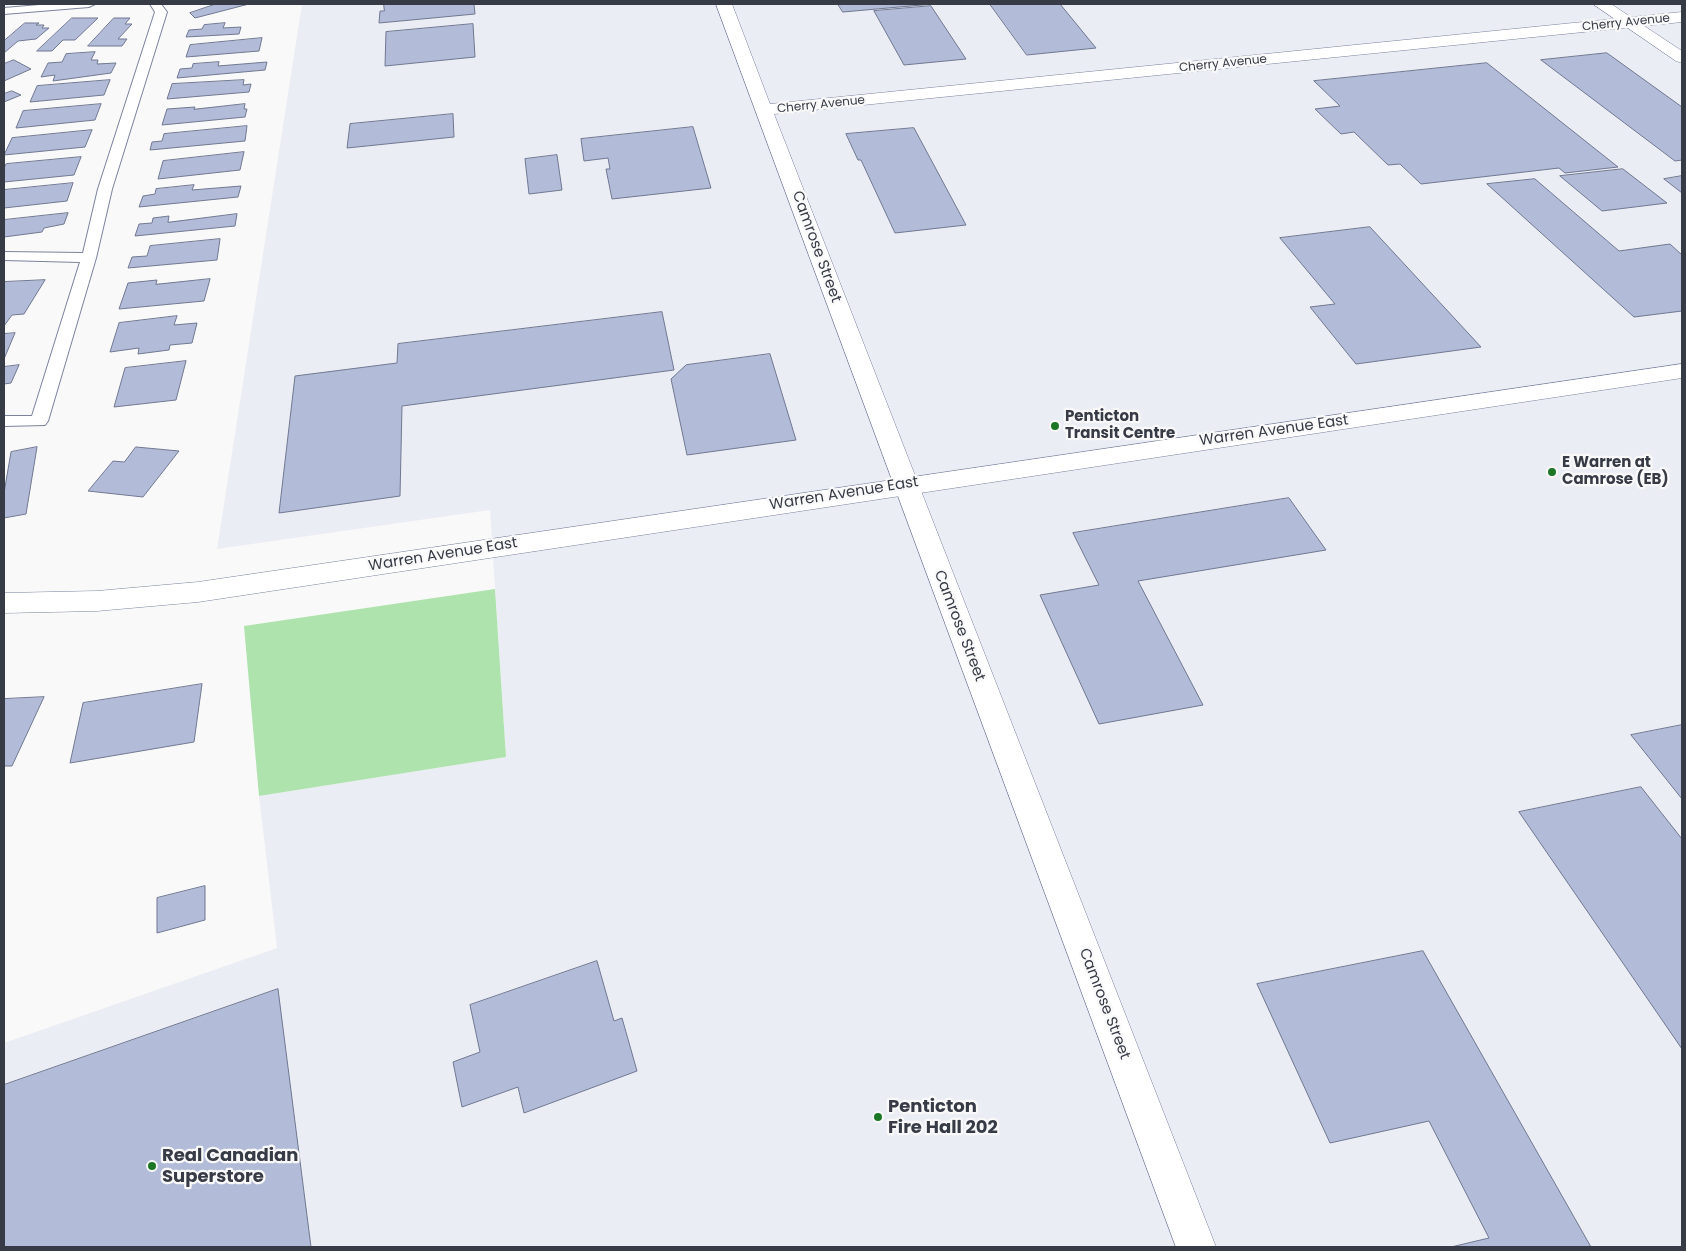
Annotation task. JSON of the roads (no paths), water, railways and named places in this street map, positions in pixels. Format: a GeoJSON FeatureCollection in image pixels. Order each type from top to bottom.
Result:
{"type":"FeatureCollection","features":[{"type":"Feature","properties":{"kind":"street","name":"Camrose Street"},"geometry":{"type":"LineString","coordinates":[[724,4],[1196,1247]]}},
{"type":"Feature","properties":{"kind":"street"},"geometry":{"type":"LineString","coordinates":[[1601,4],[1682,58]]}},
{"type":"Feature","properties":{"kind":"street","name":"Cherry Avenue"},"geometry":{"type":"LineString","coordinates":[[765,110],[1682,17]]}},
{"type":"Feature","properties":{"kind":"street","name":"Warren Avenue East"},"geometry":{"type":"LineString","coordinates":[[4,603],[97,601],[198,592],[906,485],[1682,371]]}},
{"type":"Feature","properties":{"kind":"lane"},"geometry":{"type":"LineString","coordinates":[[4,11],[89,4]]}},
{"type":"Feature","properties":{"kind":"lane"},"geometry":{"type":"LineString","coordinates":[[4,420],[39,421],[89,258],[105,189],[161,12],[156,4]]}},
{"type":"Feature","properties":{"kind":"lane"},"geometry":{"type":"LineString","coordinates":[[4,256],[89,258]]}},
{"type":"Feature","properties":{"kind":"place","name":"Penticton Transit Centre"},"geometry":{"type":"Point","coordinates":[1055,426]}},
{"type":"Feature","properties":{"kind":"place","name":"E Warren at Camrose (EB)"},"geometry":{"type":"Point","coordinates":[1552,472]}},
{"type":"Feature","properties":{"kind":"place","name":"Penticton Fire Hall 202"},"geometry":{"type":"Point","coordinates":[878,1117]}},
{"type":"Feature","properties":{"kind":"place","name":"Real Canadian Superstore"},"geometry":{"type":"Point","coordinates":[152,1166]}}]}
